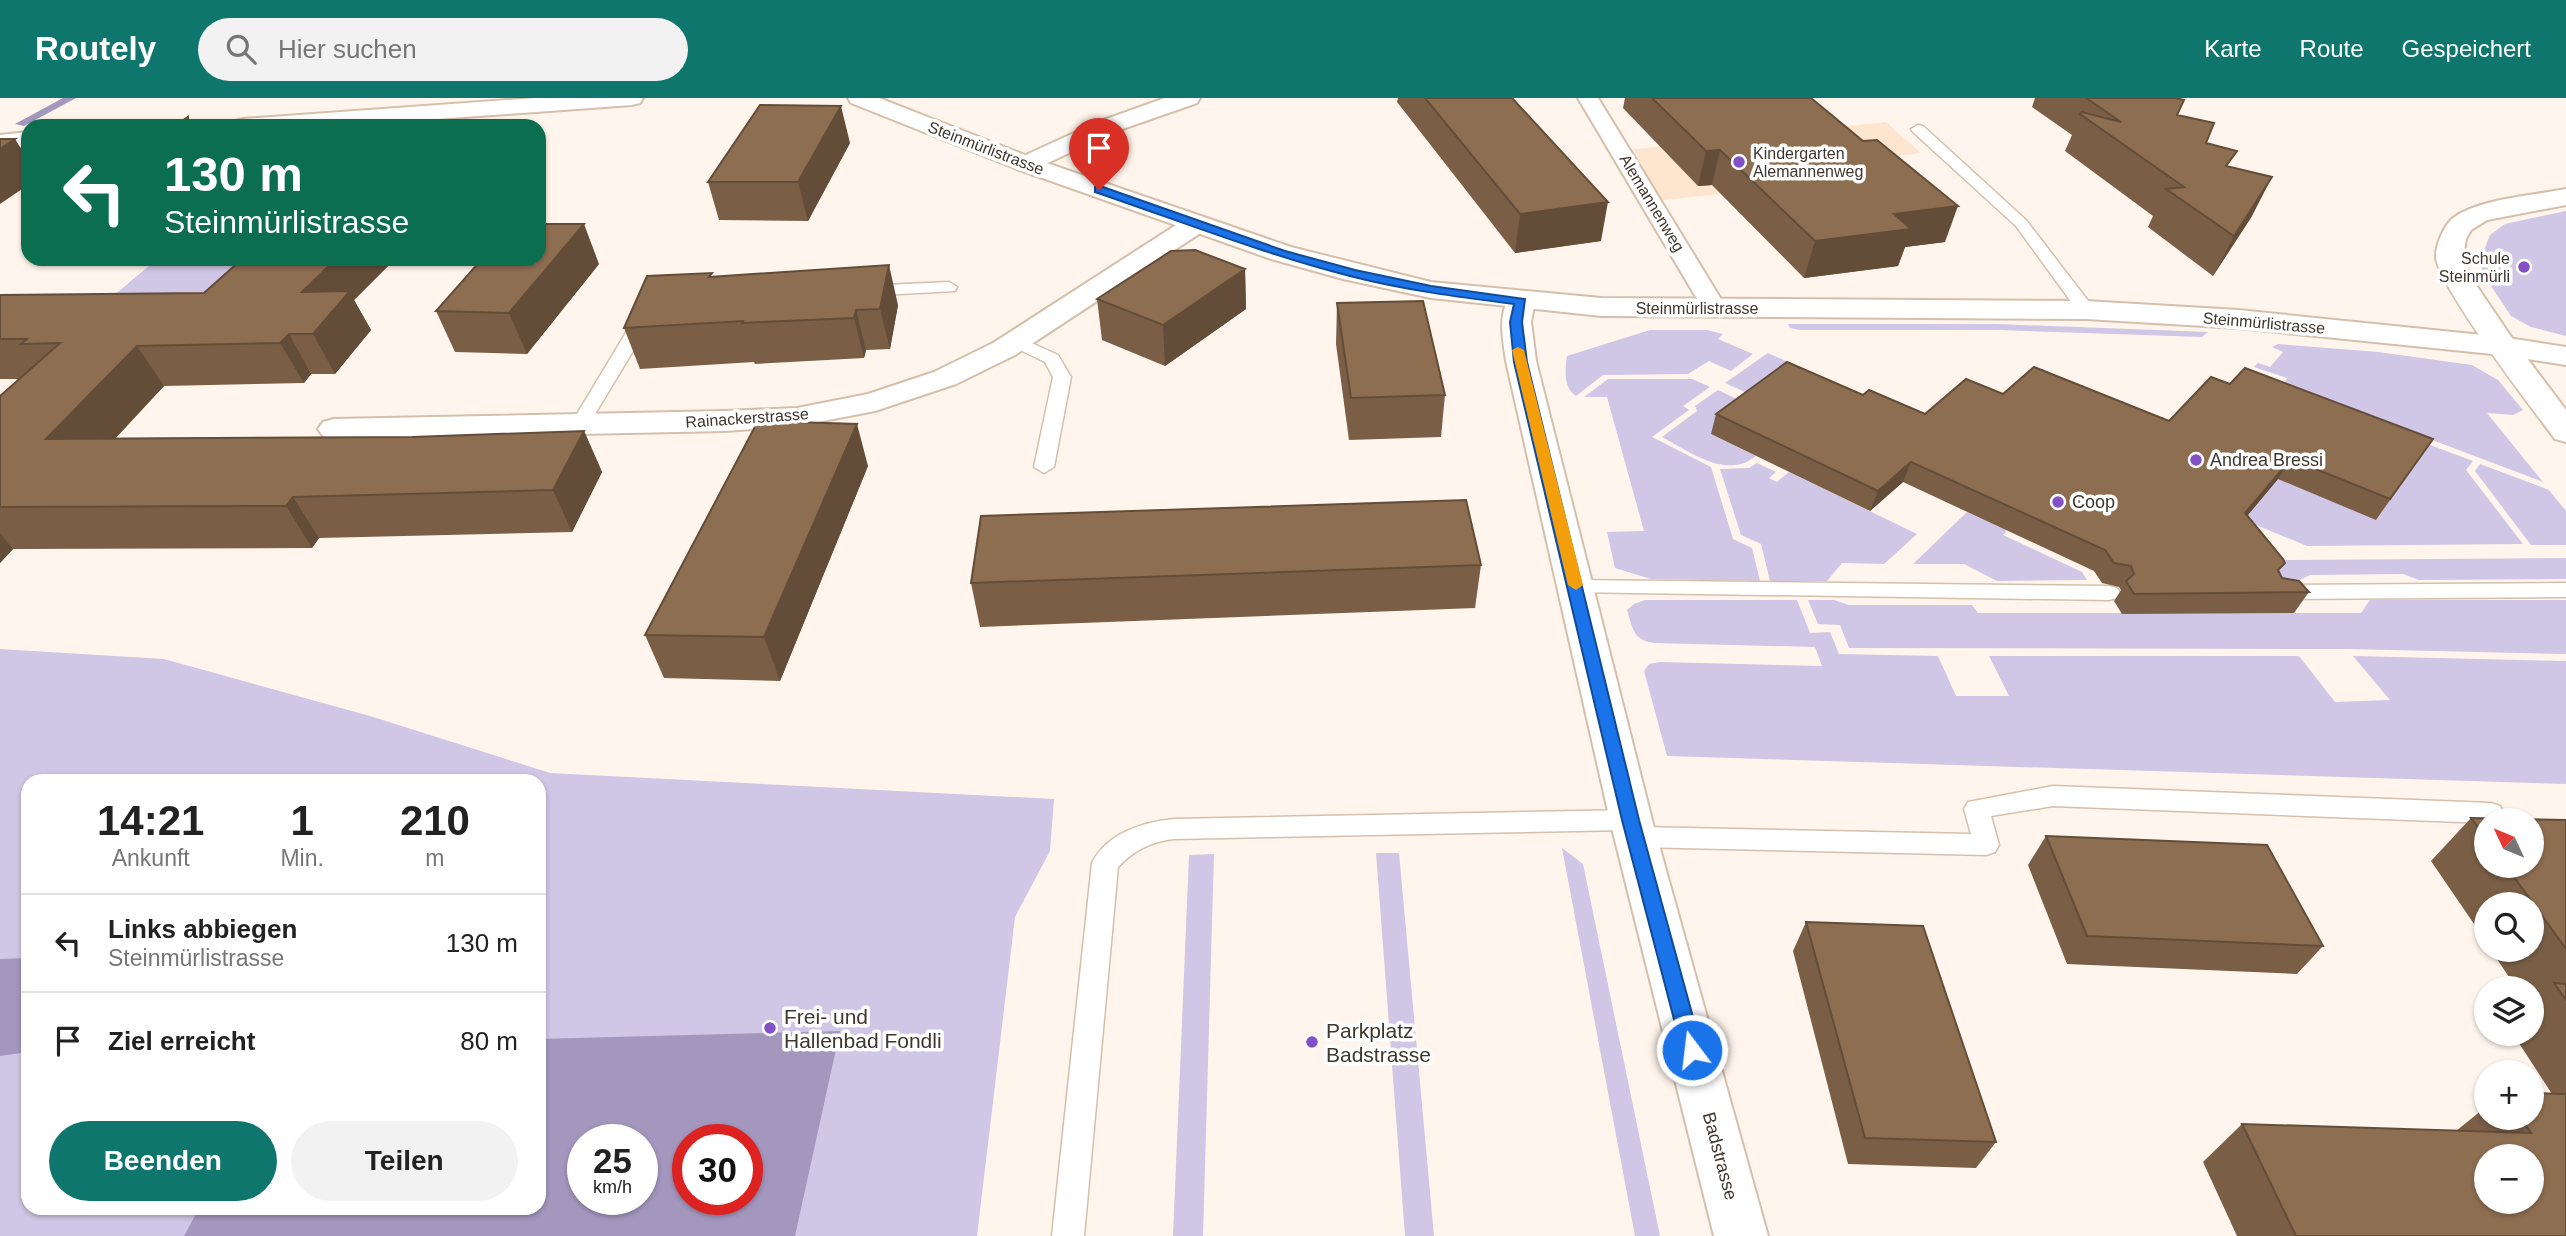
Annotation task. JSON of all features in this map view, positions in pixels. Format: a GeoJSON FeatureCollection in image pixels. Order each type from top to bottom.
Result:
{"type":"FeatureCollection","features":[{"type":"Feature","properties":{"kind":"street"},"geometry":{"type":"LineString","coordinates":[[338,119],[623,98]]}},
{"type":"Feature","properties":{"kind":"street","name":"Steinmürlistrasse"},"geometry":{"type":"LineString","coordinates":[[859,98],[1026,164],[1281,253],[1353,273],[1431,290],[1601,307],[2086,310],[2238,319],[2502,346],[2566,356]]}},
{"type":"Feature","properties":{"kind":"street"},"geometry":{"type":"LineString","coordinates":[[1026,164],[1080,136],[1138,113],[1189,98]]}},
{"type":"Feature","properties":{"kind":"street","name":"Alemannenweg"},"geometry":{"type":"LineString","coordinates":[[1588,98],[1715,309]]}},
{"type":"Feature","properties":{"kind":"street"},"geometry":{"type":"LineString","coordinates":[[0,142],[21,140]]}},
{"type":"Feature","properties":{"kind":"street"},"geometry":{"type":"LineString","coordinates":[[2566,197],[2479,214],[2461,225],[2449,257],[2458,279],[2502,346],[2566,432]]}},
{"type":"Feature","properties":{"kind":"street","name":"Rainackerstrasse"},"geometry":{"type":"LineString","coordinates":[[334,429],[797,417],[875,402],[945,378],[1016,341],[1196,224]]}},
{"type":"Feature","properties":{"kind":"street","name":"Badstrasse"},"geometry":{"type":"LineString","coordinates":[[1521,301],[1516,322],[1517,343],[1633,828],[1741,1236]]}},
{"type":"Feature","properties":{"kind":"lane"},"geometry":{"type":"LineString","coordinates":[[1918,129],[2021,223],[2086,310]]}},
{"type":"Feature","properties":{"kind":"lane"},"geometry":{"type":"LineString","coordinates":[[841,292],[949,287]]}},
{"type":"Feature","properties":{"kind":"lane"},"geometry":{"type":"LineString","coordinates":[[580,424],[653,302]]}},
{"type":"Feature","properties":{"kind":"lane"},"geometry":{"type":"LineString","coordinates":[[1016,341],[1052,359],[1062,377],[1044,467]]}},
{"type":"Feature","properties":{"kind":"lane"},"geometry":{"type":"LineString","coordinates":[[1576,587],[2109,593]]}},
{"type":"Feature","properties":{"kind":"lane"},"geometry":{"type":"LineString","coordinates":[[2278,592],[2566,590]]}},
{"type":"Feature","properties":{"kind":"lane"},"geometry":{"type":"LineString","coordinates":[[1068,1236],[1105,863],[1126,841],[1147,831],[1633,828],[1986,845],[1977,809],[2053,796],[2474,812]]}},
{"type":"Feature","properties":{"kind":"shaded area","name":"Kindergarten Alemannenweg"},"geometry":{"type":"Polygon","coordinates":[[[1886,122],[1921,153],[1767,171],[1783,187],[1657,201],[1628,150],[1886,122]]]}},
{"type":"Feature","properties":{"kind":"shaded area","name":"Schule Steinmürli"},"geometry":{"type":"Polygon","coordinates":[[[2566,211],[2566,336],[2531,327],[2511,316],[2483,274],[2480,260],[2490,235],[2505,224],[2566,211]]]}},
{"type":"Feature","properties":{"kind":"shaded area"},"geometry":{"type":"Polygon","coordinates":[[[149,266],[242,266],[201,298],[112,297],[149,266]]]}},
{"type":"Feature","properties":{"kind":"shaded area"},"geometry":{"type":"Polygon","coordinates":[[[1788,324],[1997,324],[2208,332],[2202,337],[1999,330],[1800,330],[1790,328],[1788,324]]]}},
{"type":"Feature","properties":{"kind":"shaded area"},"geometry":{"type":"Polygon","coordinates":[[[1650,330],[1707,330],[1723,334],[1718,339],[1753,354],[1731,371],[1709,361],[1688,374],[1603,375],[1576,396],[1572,393],[1566,378],[1567,356],[1650,330]]]}},
{"type":"Feature","properties":{"kind":"shaded area"},"geometry":{"type":"Polygon","coordinates":[[[2278,344],[2378,352],[2472,365],[2498,380],[2523,410],[2513,415],[2487,413],[2543,482],[2284,384],[2287,378],[2254,367],[2258,363],[2270,367],[2283,352],[2272,347],[2278,344]]]}},
{"type":"Feature","properties":{"kind":"shaded area"},"geometry":{"type":"Polygon","coordinates":[[[1768,353],[1850,390],[1758,398],[1725,383],[1768,353]]]}},
{"type":"Feature","properties":{"kind":"shaded area"},"geometry":{"type":"Polygon","coordinates":[[[1608,379],[1692,379],[1710,387],[1683,406],[1689,410],[1652,437],[1711,467],[1733,539],[1752,548],[1760,581],[1651,579],[1615,568],[1607,532],[1644,531],[1607,397],[1584,397],[1608,379]]]}},
{"type":"Feature","properties":{"kind":"shaded area"},"geometry":{"type":"Polygon","coordinates":[[[1718,390],[1749,405],[1711,434],[1756,456],[1745,463],[1733,465],[1709,461],[1662,437],[1697,411],[1695,406],[1718,390]]]}},
{"type":"Feature","properties":{"kind":"shaded area"},"geometry":{"type":"Polygon","coordinates":[[[2406,436],[2473,461],[2466,470],[2523,544],[2307,546],[2244,520],[2277,479],[2406,436]]]}},
{"type":"Feature","properties":{"kind":"shaded area"},"geometry":{"type":"Polygon","coordinates":[[[1757,463],[1776,472],[1769,478],[1777,482],[1789,472],[1917,534],[1884,564],[1842,563],[1827,581],[1770,581],[1761,544],[1741,535],[1720,469],[1749,468],[1757,463]]]}},
{"type":"Feature","properties":{"kind":"shaded area"},"geometry":{"type":"Polygon","coordinates":[[[2480,464],[2549,490],[2566,511],[2566,545],[2531,545],[2475,471],[2480,464]]]}},
{"type":"Feature","properties":{"kind":"shaded area"},"geometry":{"type":"Polygon","coordinates":[[[1967,512],[2007,530],[2003,535],[2082,572],[2087,580],[1997,581],[1964,564],[1913,564],[1967,512]]]}},
{"type":"Feature","properties":{"kind":"shaded area"},"geometry":{"type":"Polygon","coordinates":[[[2566,558],[2566,579],[2419,580],[2403,574],[2310,575],[2300,580],[2278,579],[2278,560],[2566,558]]]}},
{"type":"Feature","properties":{"kind":"shaded area"},"geometry":{"type":"Polygon","coordinates":[[[1645,600],[1797,600],[1810,633],[1830,632],[1839,654],[1938,656],[1956,696],[2009,696],[1989,656],[2299,656],[2335,702],[2390,700],[2353,656],[2566,661],[2566,784],[1667,756],[1644,671],[1649,664],[1660,662],[1822,666],[1815,647],[1647,642],[1635,632],[1627,610],[1645,600]]]}},
{"type":"Feature","properties":{"kind":"shaded area"},"geometry":{"type":"Polygon","coordinates":[[[1808,600],[1834,600],[1849,605],[1972,605],[1978,613],[2361,613],[2370,600],[2566,600],[2566,654],[2347,649],[1849,648],[1840,625],[1818,624],[1808,600]]]}},
{"type":"Feature","properties":{"kind":"shaded area","name":"Frei- und Hallenbad Fondli"},"geometry":{"type":"Polygon","coordinates":[[[0,649],[164,659],[370,716],[550,773],[1054,799],[1050,851],[1015,917],[977,1236],[0,1236],[0,649]]]}},
{"type":"Feature","properties":{"kind":"shaded area"},"geometry":{"type":"Polygon","coordinates":[[[1562,848],[1583,864],[1660,1236],[1635,1236],[1562,848]]]}},
{"type":"Feature","properties":{"kind":"shaded area"},"geometry":{"type":"Polygon","coordinates":[[[1376,853],[1399,853],[1434,1236],[1405,1236],[1376,853]]]}},
{"type":"Feature","properties":{"kind":"shaded area"},"geometry":{"type":"Polygon","coordinates":[[[1214,854],[1203,1236],[1173,1236],[1189,855],[1214,854]]]}},
{"type":"Feature","properties":{"kind":"shaded area"},"geometry":{"type":"Polygon","coordinates":[[[21,958],[21,1053],[0,1056],[0,959],[21,958]]]}},
{"type":"Feature","properties":{"kind":"shaded area"},"geometry":{"type":"Polygon","coordinates":[[[840,1031],[795,1236],[184,1236],[195,1215],[546,1215],[546,1039],[840,1031]]]}},
{"type":"Feature","properties":{"kind":"building"},"geometry":{"type":"Polygon","coordinates":[[[1425,98],[1512,98],[1608,202],[1520,214],[1425,98]]]}},
{"type":"Feature","properties":{"kind":"building"},"geometry":{"type":"Polygon","coordinates":[[[1652,98],[1811,98],[1863,141],[1877,140],[1958,206],[1894,214],[1911,229],[1815,241],[1720,150],[1706,151],[1652,98]]]}},
{"type":"Feature","properties":{"kind":"building"},"geometry":{"type":"Polygon","coordinates":[[[2086,98],[2184,100],[2177,115],[2214,123],[2206,143],[2237,151],[2226,166],[2272,177],[2234,236],[2166,189],[2184,187],[2080,114],[2082,112],[2121,122],[2086,98]]]}},
{"type":"Feature","properties":{"kind":"building"},"geometry":{"type":"Polygon","coordinates":[[[760,105],[841,106],[798,182],[708,182],[760,105]]]}},
{"type":"Feature","properties":{"kind":"building"},"geometry":{"type":"Polygon","coordinates":[[[0,139],[15,139],[0,149],[0,139]]]}},
{"type":"Feature","properties":{"kind":"building"},"geometry":{"type":"Polygon","coordinates":[[[546,224],[584,224],[509,313],[436,311],[476,266],[546,266],[546,224]]]}},
{"type":"Feature","properties":{"kind":"building"},"geometry":{"type":"Polygon","coordinates":[[[1195,250],[1245,269],[1163,325],[1097,299],[1171,251],[1195,250]]]}},
{"type":"Feature","properties":{"kind":"building"},"geometry":{"type":"Polygon","coordinates":[[[889,265],[880,309],[856,310],[854,318],[624,328],[647,276],[712,273],[709,277],[889,265]]]}},
{"type":"Feature","properties":{"kind":"building"},"geometry":{"type":"Polygon","coordinates":[[[234,266],[329,266],[302,292],[350,291],[313,334],[289,334],[280,343],[137,346],[46,439],[412,437],[584,431],[553,490],[293,497],[286,506],[0,507],[0,396],[60,343],[21,344],[27,339],[0,339],[0,295],[204,293],[234,266]]]}},
{"type":"Feature","properties":{"kind":"building"},"geometry":{"type":"Polygon","coordinates":[[[1423,301],[1445,395],[1351,398],[1337,303],[1423,301]]]}},
{"type":"Feature","properties":{"kind":"building"},"geometry":{"type":"Polygon","coordinates":[[[1787,362],[1863,395],[1869,390],[1925,414],[1966,379],[2003,394],[2034,367],[2169,421],[2211,377],[2230,384],[2245,368],[2433,439],[2390,499],[2291,459],[2245,513],[2283,559],[2285,563],[2278,570],[2282,578],[2299,581],[2309,592],[2134,594],[2126,581],[2134,574],[2131,566],[2114,563],[2105,550],[1911,462],[1878,491],[1716,414],[1787,362]]]}},
{"type":"Feature","properties":{"kind":"building"},"geometry":{"type":"Polygon","coordinates":[[[758,421],[857,424],[764,637],[645,635],[758,421]]]}},
{"type":"Feature","properties":{"kind":"building"},"geometry":{"type":"Polygon","coordinates":[[[1466,500],[1481,565],[971,583],[981,516],[1466,500]]]}},
{"type":"Feature","properties":{"kind":"building"},"geometry":{"type":"Polygon","coordinates":[[[2544,820],[2566,820],[2566,949],[2544,919],[2544,892],[2525,892],[2515,878],[2544,878],[2544,820]]]}},
{"type":"Feature","properties":{"kind":"building"},"geometry":{"type":"Polygon","coordinates":[[[2046,836],[2267,845],[2323,946],[2087,936],[2046,836]]]}},
{"type":"Feature","properties":{"kind":"building"},"geometry":{"type":"Polygon","coordinates":[[[1806,922],[1923,926],[1996,1142],[1865,1138],[1806,922]]]}},
{"type":"Feature","properties":{"kind":"building"},"geometry":{"type":"Polygon","coordinates":[[[2554,983],[2566,984],[2566,1000],[2554,983]]]}},
{"type":"Feature","properties":{"kind":"building"},"geometry":{"type":"Polygon","coordinates":[[[2544,1093],[2566,1094],[2566,1236],[2296,1236],[2242,1124],[2531,1133],[2529,1130],[2544,1130],[2544,1093]]]}},
{"type":"Feature","properties":{"kind":"waterway"},"geometry":{"type":"LineString","coordinates":[[30,119],[71,98]]}},
{"type":"Feature","properties":{"kind":"slow traffic"},"geometry":{"type":"LineString","coordinates":[[1518,350],[1576,585]]}},
{"type":"Feature","properties":{"kind":"place","name":"Kindergarten Alemannenweg"},"geometry":{"type":"Point","coordinates":[1739,162]}},
{"type":"Feature","properties":{"kind":"place","name":"Schule Steinmürli"},"geometry":{"type":"Point","coordinates":[2524,267]}},
{"type":"Feature","properties":{"kind":"place","name":"Andrea Bressi"},"geometry":{"type":"Point","coordinates":[2196,460]}},
{"type":"Feature","properties":{"kind":"place","name":"Coop"},"geometry":{"type":"Point","coordinates":[2058,502]}},
{"type":"Feature","properties":{"kind":"place","name":"Frei- und Hallenbad Fondli"},"geometry":{"type":"Point","coordinates":[770,1028]}},
{"type":"Feature","properties":{"kind":"place","name":"Parkplatz Badstrasse"},"geometry":{"type":"Point","coordinates":[1312,1042]}},
{"type":"Feature","properties":{"kind":"route"},"geometry":{"type":"LineString","coordinates":[[1099,190],[1281,253],[1353,273],[1431,290],[1521,301],[1516,322],[1521,362],[1631,820],[1692,1050]]}}]}
